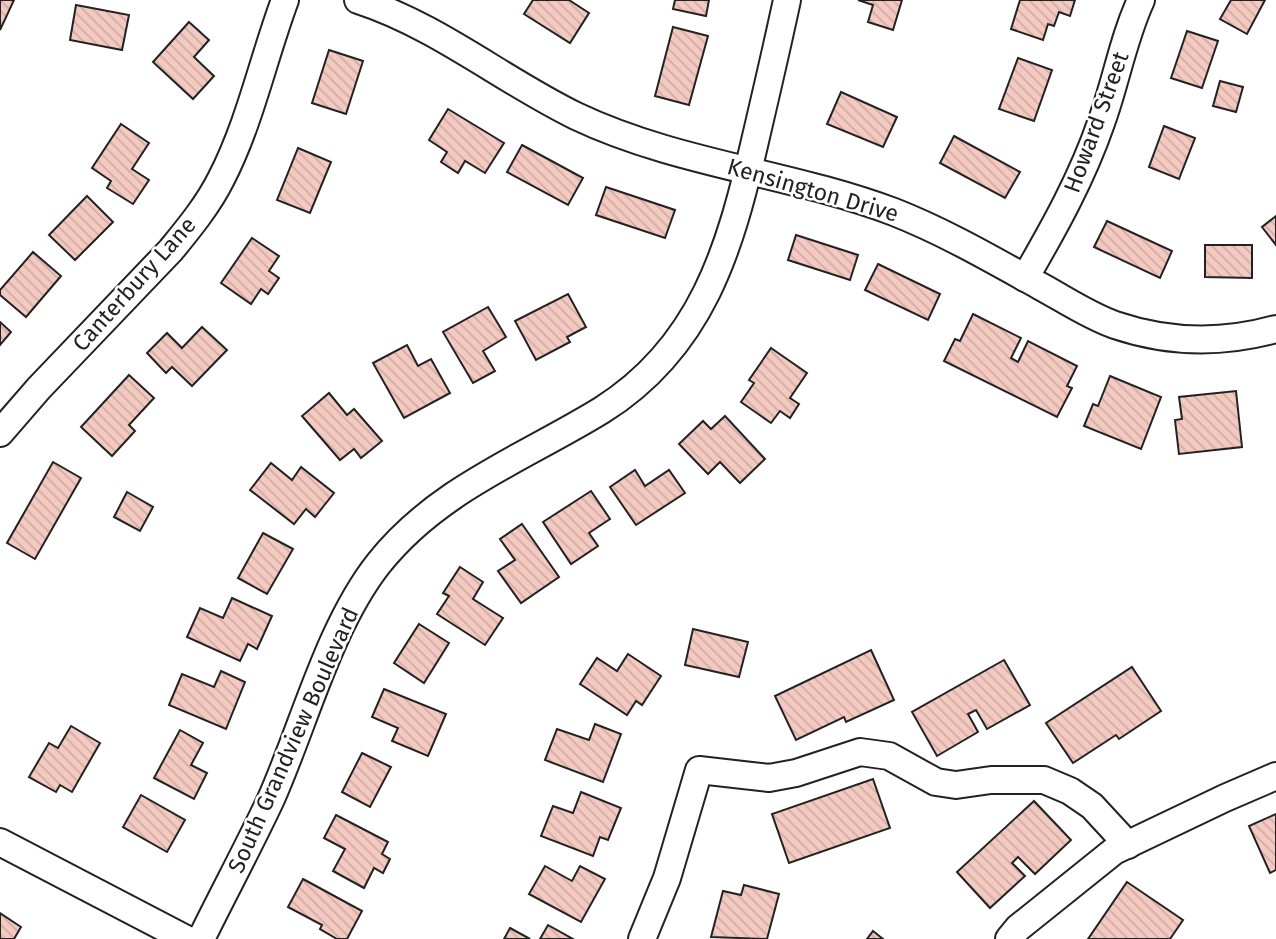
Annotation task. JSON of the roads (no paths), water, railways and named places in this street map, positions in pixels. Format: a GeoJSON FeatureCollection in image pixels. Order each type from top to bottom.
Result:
{"type":"FeatureCollection","features":[{"type":"Feature","properties":{"kind":"street","name":"Canterbury Lane"},"geometry":{"type":"LineString","coordinates":[[0,433],[39,387],[171,250],[220,181],[235,148],[285,0]]}},
{"type":"Feature","properties":{"kind":"street","name":"Kensington Drive"},"geometry":{"type":"LineString","coordinates":[[358,0],[398,15],[451,42],[545,100],[578,117],[663,149],[831,191],[895,213],[948,236],[1114,325],[1176,340],[1233,339],[1276,329]]}},
{"type":"Feature","properties":{"kind":"street","name":"South Grandview Boulevard"},"geometry":{"type":"LineString","coordinates":[[201,939],[271,799],[342,625],[378,564],[404,535],[452,495],[620,398],[657,364],[691,322],[713,284],[729,240],[788,0]]}},
{"type":"Feature","properties":{"kind":"street","name":"Howard Street"},"geometry":{"type":"LineString","coordinates":[[1025,278],[1079,178],[1102,122],[1132,19],[1141,0]]}},
{"type":"Feature","properties":{"kind":"street"},"geometry":{"type":"LineString","coordinates":[[642,939],[667,878],[699,770],[769,779],[860,752],[889,756],[936,782],[956,785],[991,780],[1044,780],[1070,791],[1092,806],[1128,845]]}},
{"type":"Feature","properties":{"kind":"street"},"geometry":{"type":"LineString","coordinates":[[1009,939],[1018,928],[1114,851],[1276,776]]}},
{"type":"Feature","properties":{"kind":"street"},"geometry":{"type":"LineString","coordinates":[[0,842],[186,939]]}}]}
